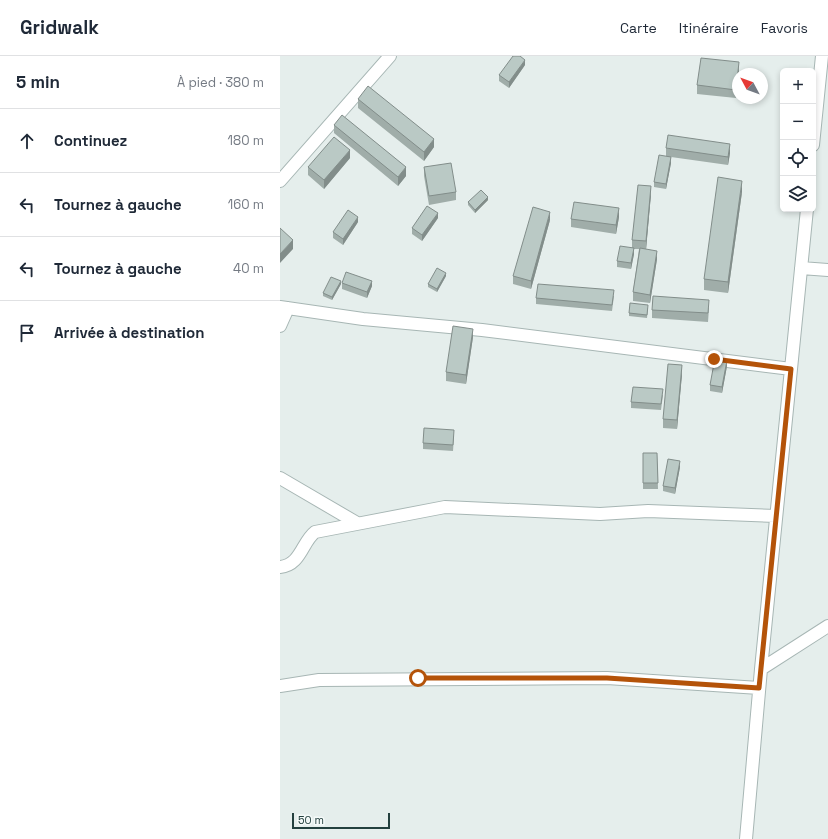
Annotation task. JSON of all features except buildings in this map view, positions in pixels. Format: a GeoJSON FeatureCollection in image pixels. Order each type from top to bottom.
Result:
{"type":"FeatureCollection","features":[{"type":"Feature","properties":{"kind":"street"},"geometry":{"type":"LineString","coordinates":[[280,181],[390,56]]}},
{"type":"Feature","properties":{"kind":"street"},"geometry":{"type":"LineString","coordinates":[[814,140],[822,56]]}},
{"type":"Feature","properties":{"kind":"street"},"geometry":{"type":"LineString","coordinates":[[746,839],[759,688],[807,212]]}},
{"type":"Feature","properties":{"kind":"street"},"geometry":{"type":"LineString","coordinates":[[801,268],[828,270]]}},
{"type":"Feature","properties":{"kind":"street"},"geometry":{"type":"LineString","coordinates":[[280,326],[284,307],[363,319],[482,330],[791,369]]}},
{"type":"Feature","properties":{"kind":"street"},"geometry":{"type":"LineString","coordinates":[[280,478],[357,523]]}},
{"type":"Feature","properties":{"kind":"street"},"geometry":{"type":"LineString","coordinates":[[280,567],[287,566],[296,559],[306,547],[309,537],[315,532],[445,507],[600,514],[648,511],[776,516]]}},
{"type":"Feature","properties":{"kind":"street"},"geometry":{"type":"LineString","coordinates":[[761,669],[828,626]]}},
{"type":"Feature","properties":{"kind":"street"},"geometry":{"type":"LineString","coordinates":[[280,686],[334,680],[565,677],[698,682],[759,688]]}},
{"type":"Feature","properties":{"kind":"route"},"geometry":{"type":"LineString","coordinates":[[418,678],[607,678],[698,682],[759,688],[791,369],[714,359]]}}]}
